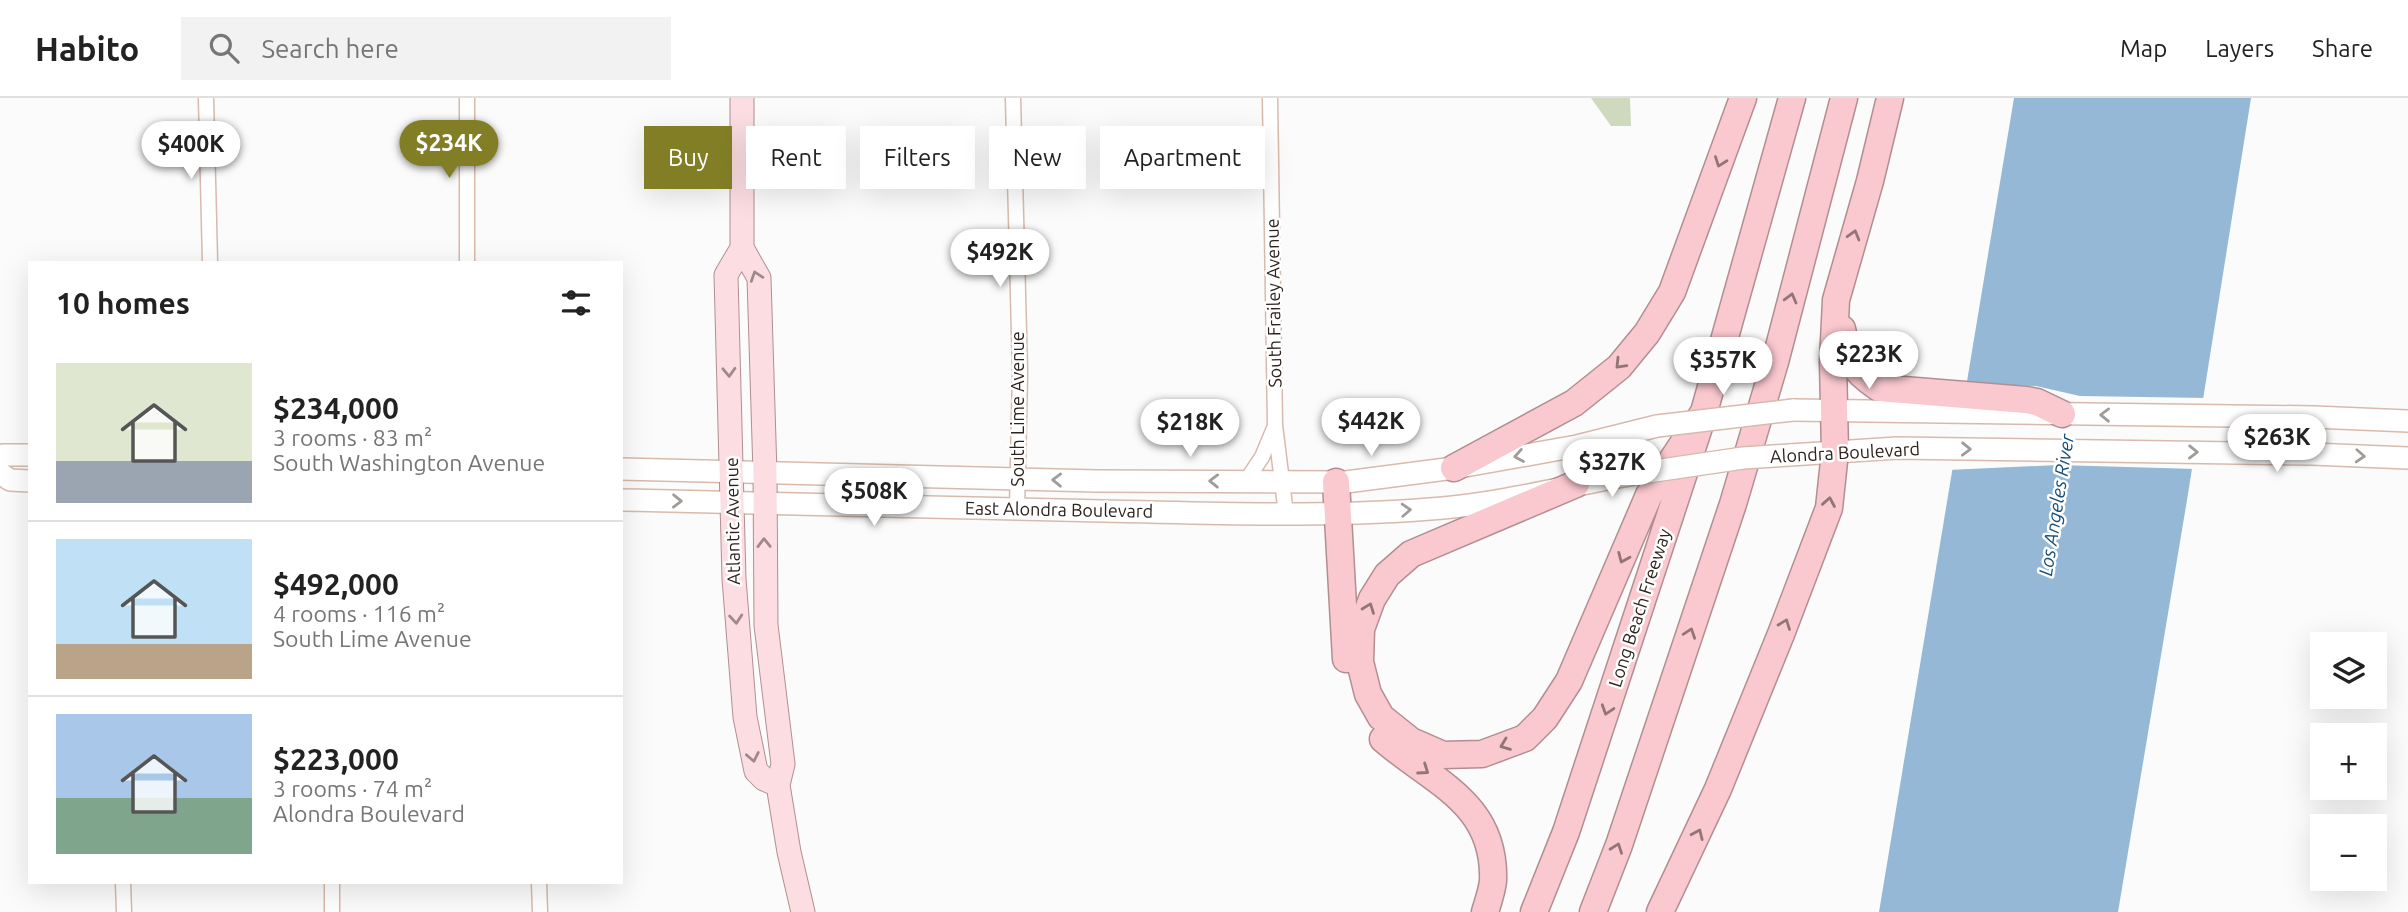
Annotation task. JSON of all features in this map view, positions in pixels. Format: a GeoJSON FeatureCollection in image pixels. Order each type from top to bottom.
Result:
{"type":"FeatureCollection","features":[{"type":"Feature","properties":{"kind":"highway"},"geometry":{"type":"LineString","coordinates":[[1454,468],[1574,403],[1619,367],[1647,333],[1672,292],[1743,98]]}},
{"type":"Feature","properties":{"kind":"highway","name":"Long Beach Freeway"},"geometry":{"type":"LineString","coordinates":[[1534,912],[1566,832],[1704,412],[1792,98]]}},
{"type":"Feature","properties":{"kind":"highway"},"geometry":{"type":"LineString","coordinates":[[1593,912],[1619,845],[1733,504],[1775,362],[1844,98]]}},
{"type":"Feature","properties":{"kind":"highway"},"geometry":{"type":"LineString","coordinates":[[1660,912],[1718,789],[1829,508],[1835,452],[1833,362],[1836,300],[1870,181],[1890,98]]}},
{"type":"Feature","properties":{"kind":"highway"},"geometry":{"type":"LineString","coordinates":[[1836,300],[1847,356],[1861,376],[1905,402],[2026,400],[2062,414]]}},
{"type":"Feature","properties":{"kind":"highway"},"geometry":{"type":"LineString","coordinates":[[1576,484],[1411,554],[1387,575],[1371,599],[1361,629],[1360,662],[1368,694],[1381,717],[1411,741],[1443,755],[1482,754],[1525,738],[1545,719],[1569,681],[1649,495],[1704,412]]}},
{"type":"Feature","properties":{"kind":"highway"},"geometry":{"type":"LineString","coordinates":[[1336,482],[1344,645],[1349,683],[1356,705],[1373,730],[1401,755],[1455,792],[1478,819],[1492,852],[1493,883],[1485,912]]}},
{"type":"Feature","properties":{"kind":"main road","name":"Atlantic Avenue"},"geometry":{"type":"LineString","coordinates":[[742,98],[742,248],[759,278],[766,625],[783,764],[778,785],[789,852],[803,912]]}},
{"type":"Feature","properties":{"kind":"main road","name":"Atlantic Avenue"},"geometry":{"type":"LineString","coordinates":[[742,248],[726,275],[735,601],[745,716],[756,771],[764,779],[778,785]]}},
{"type":"Feature","properties":{"kind":"main road"},"geometry":{"type":"LineString","coordinates":[[1283,481],[1336,482],[1454,468],[1577,446],[1657,426],[1793,410],[1833,411],[1905,402]]}},
{"type":"Feature","properties":{"kind":"main road"},"geometry":{"type":"LineString","coordinates":[[2062,414],[2408,421]]}},
{"type":"Feature","properties":{"kind":"main road","name":"Alondra Boulevard"},"geometry":{"type":"LineString","coordinates":[[1286,514],[1443,508],[1506,500],[1576,484],[1743,458],[1897,448],[2408,458]]}},
{"type":"Feature","properties":{"kind":"main road"},"geometry":{"type":"LineString","coordinates":[[0,458],[3,455],[28,455]]}},
{"type":"Feature","properties":{"kind":"main road","name":"East Alondra Boulevard"},"geometry":{"type":"LineString","coordinates":[[623,469],[1017,479],[1283,481]]}},
{"type":"Feature","properties":{"kind":"main road"},"geometry":{"type":"LineString","coordinates":[[0,473],[10,481],[28,481]]}},
{"type":"Feature","properties":{"kind":"main road","name":"East Alondra Boulevard"},"geometry":{"type":"LineString","coordinates":[[623,500],[1286,514]]}},
{"type":"Feature","properties":{"kind":"street"},"geometry":{"type":"LineString","coordinates":[[206,98],[210,261]]}},
{"type":"Feature","properties":{"kind":"street"},"geometry":{"type":"LineString","coordinates":[[467,98],[467,261]]}},
{"type":"Feature","properties":{"kind":"street","name":"South Lime Avenue"},"geometry":{"type":"LineString","coordinates":[[1013,98],[1020,373],[1017,509]]}},
{"type":"Feature","properties":{"kind":"street","name":"South Frailey Avenue"},"geometry":{"type":"LineString","coordinates":[[1270,98],[1275,425],[1286,514]]}},
{"type":"Feature","properties":{"kind":"street","name":"South Frailey Avenue"},"geometry":{"type":"LineString","coordinates":[[1246,481],[1262,457],[1275,425]]}},
{"type":"Feature","properties":{"kind":"street"},"geometry":{"type":"LineString","coordinates":[[124,884],[124,912]]}},
{"type":"Feature","properties":{"kind":"street"},"geometry":{"type":"LineString","coordinates":[[332,884],[332,912]]}},
{"type":"Feature","properties":{"kind":"street"},"geometry":{"type":"LineString","coordinates":[[539,884],[540,912]]}},
{"type":"Feature","properties":{"kind":"green space"},"geometry":{"type":"Polygon","coordinates":[[[1591,98],[1630,98],[1631,126],[1611,126],[1591,98]]]}},
{"type":"Feature","properties":{"kind":"water","name":"Los Angeles River"},"geometry":{"type":"Polygon","coordinates":[[[2014,98],[2251,98],[2118,912],[1879,912],[2014,98]]]}},
{"type":"Feature","properties":{"kind":"pier"},"geometry":{"type":"Polygon","coordinates":[[[1962,384],[2036,386],[2080,396],[2207,398],[2196,469],[2058,465],[1948,470],[1962,384]]]}}]}
